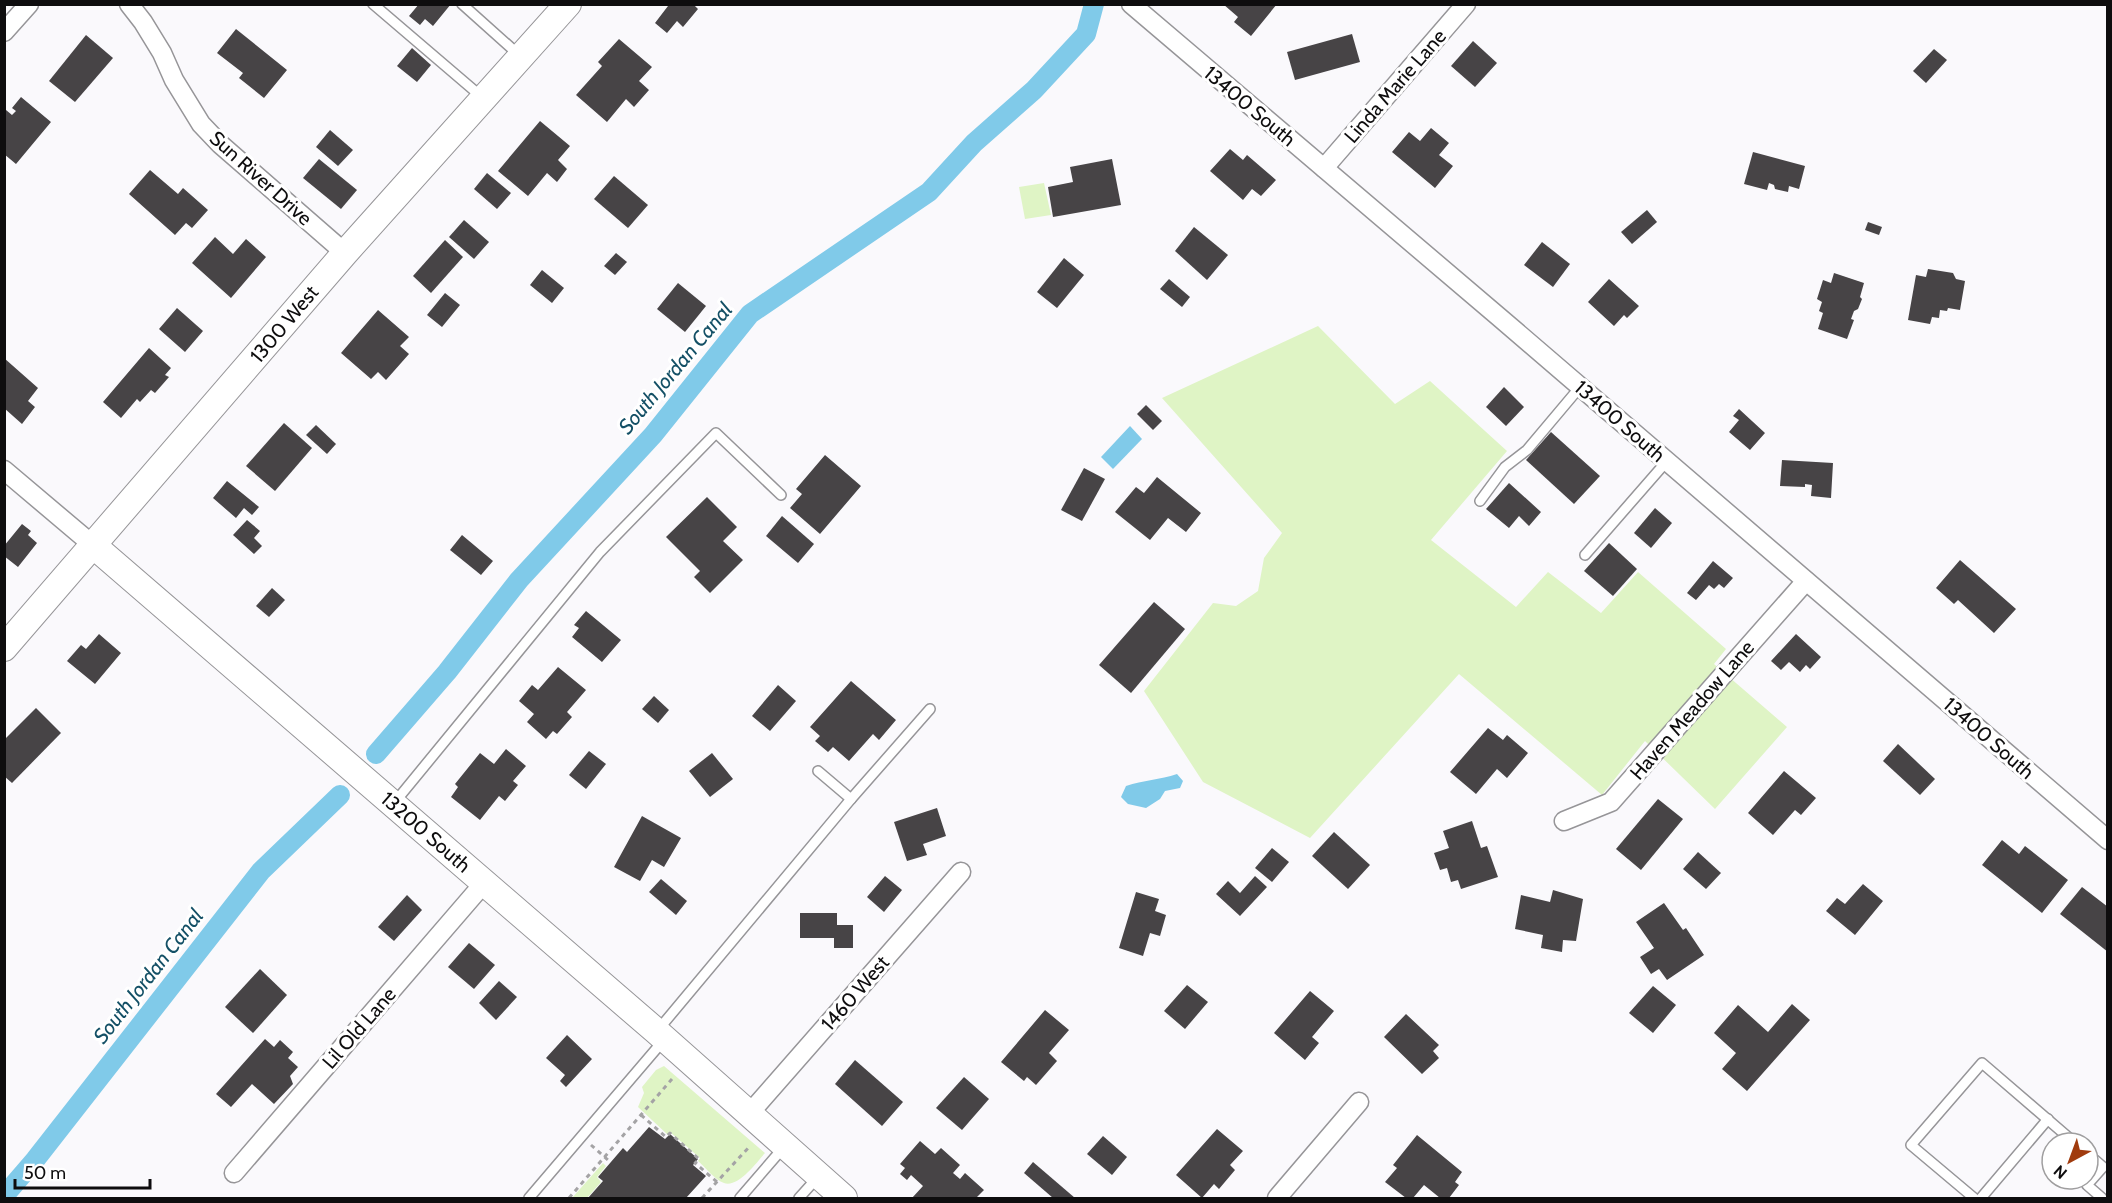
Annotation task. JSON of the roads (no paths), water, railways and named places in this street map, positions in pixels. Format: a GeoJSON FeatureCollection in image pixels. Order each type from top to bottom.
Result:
{"type":"FeatureCollection","features":[{"type":"Feature","properties":{"kind":"street"},"geometry":{"type":"LineString","coordinates":[[4,32],[28,4]]}},
{"type":"Feature","properties":{"kind":"street","name":"Sun River Drive"},"geometry":{"type":"LineString","coordinates":[[129,4],[144,22],[174,80],[201,124],[220,144],[345,253]]}},
{"type":"Feature","properties":{"kind":"street","name":"1300 West"},"geometry":{"type":"LineString","coordinates":[[4,648],[345,253],[568,4]]}},
{"type":"Feature","properties":{"kind":"street","name":"13400 South"},"geometry":{"type":"LineString","coordinates":[[1131,4],[2108,840]]}},
{"type":"Feature","properties":{"kind":"street","name":"Linda Marie Lane"},"geometry":{"type":"LineString","coordinates":[[1324,168],[1466,4]]}},
{"type":"Feature","properties":{"kind":"street","name":"13200 South"},"geometry":{"type":"LineString","coordinates":[[4,470],[660,1035],[844,1198]]}},
{"type":"Feature","properties":{"kind":"street","name":"Haven Meadow Lane"},"geometry":{"type":"LineString","coordinates":[[1564,821],[1611,802],[1806,581]]}},
{"type":"Feature","properties":{"kind":"street","name":"1460 West"},"geometry":{"type":"LineString","coordinates":[[749,1114],[961,872]]}},
{"type":"Feature","properties":{"kind":"street","name":"Lil Old Lane"},"geometry":{"type":"LineString","coordinates":[[234,1173],[484,883]]}},
{"type":"Feature","properties":{"kind":"street"},"geometry":{"type":"LineString","coordinates":[[1276,1198],[1359,1102]]}},
{"type":"Feature","properties":{"kind":"lane"},"geometry":{"type":"LineString","coordinates":[[373,4],[484,98]]}},
{"type":"Feature","properties":{"kind":"lane"},"geometry":{"type":"LineString","coordinates":[[462,4],[521,57]]}},
{"type":"Feature","properties":{"kind":"lane"},"geometry":{"type":"LineString","coordinates":[[1480,501],[1505,467],[1527,450],[1580,387]]}},
{"type":"Feature","properties":{"kind":"lane"},"geometry":{"type":"LineString","coordinates":[[393,804],[600,552],[716,433],[781,495]]}},
{"type":"Feature","properties":{"kind":"lane"},"geometry":{"type":"LineString","coordinates":[[1585,555],[1667,461]]}},
{"type":"Feature","properties":{"kind":"lane"},"geometry":{"type":"LineString","coordinates":[[529,1198],[851,799],[930,709]]}},
{"type":"Feature","properties":{"kind":"lane"},"geometry":{"type":"LineString","coordinates":[[818,771],[851,799]]}},
{"type":"Feature","properties":{"kind":"lane"},"geometry":{"type":"LineString","coordinates":[[1974,1198],[1911,1145],[1982,1063],[2062,1131]]}},
{"type":"Feature","properties":{"kind":"lane"},"geometry":{"type":"LineString","coordinates":[[1981,1198],[2048,1119]]}},
{"type":"Feature","properties":{"kind":"lane"},"geometry":{"type":"LineString","coordinates":[[740,1198],[785,1146]]}},
{"type":"Feature","properties":{"kind":"lane"},"geometry":{"type":"LineString","coordinates":[[2102,1198],[2087,1185],[2105,1166]]}},
{"type":"Feature","properties":{"kind":"lane"},"geometry":{"type":"LineString","coordinates":[[799,1198],[818,1176]]}},
{"type":"Feature","properties":{"kind":"water"},"geometry":{"type":"Polygon","coordinates":[[[1130,426],[1142,439],[1113,469],[1101,457],[1130,426]]]}},
{"type":"Feature","properties":{"kind":"water"},"geometry":{"type":"Polygon","coordinates":[[[1177,774],[1183,781],[1180,788],[1165,791],[1160,799],[1146,808],[1128,804],[1121,797],[1126,786],[1177,774]]]}},
{"type":"Feature","properties":{"kind":"waterway","name":"South Jordan Canal"},"geometry":{"type":"LineString","coordinates":[[376,754],[447,672],[519,580],[653,435],[750,314],[929,192],[974,143],[1034,90],[1086,34],[1094,4]]}},
{"type":"Feature","properties":{"kind":"waterway","name":"South Jordan Canal"},"geometry":{"type":"LineString","coordinates":[[4,1196],[35,1160],[261,871],[340,795]]}}]}
